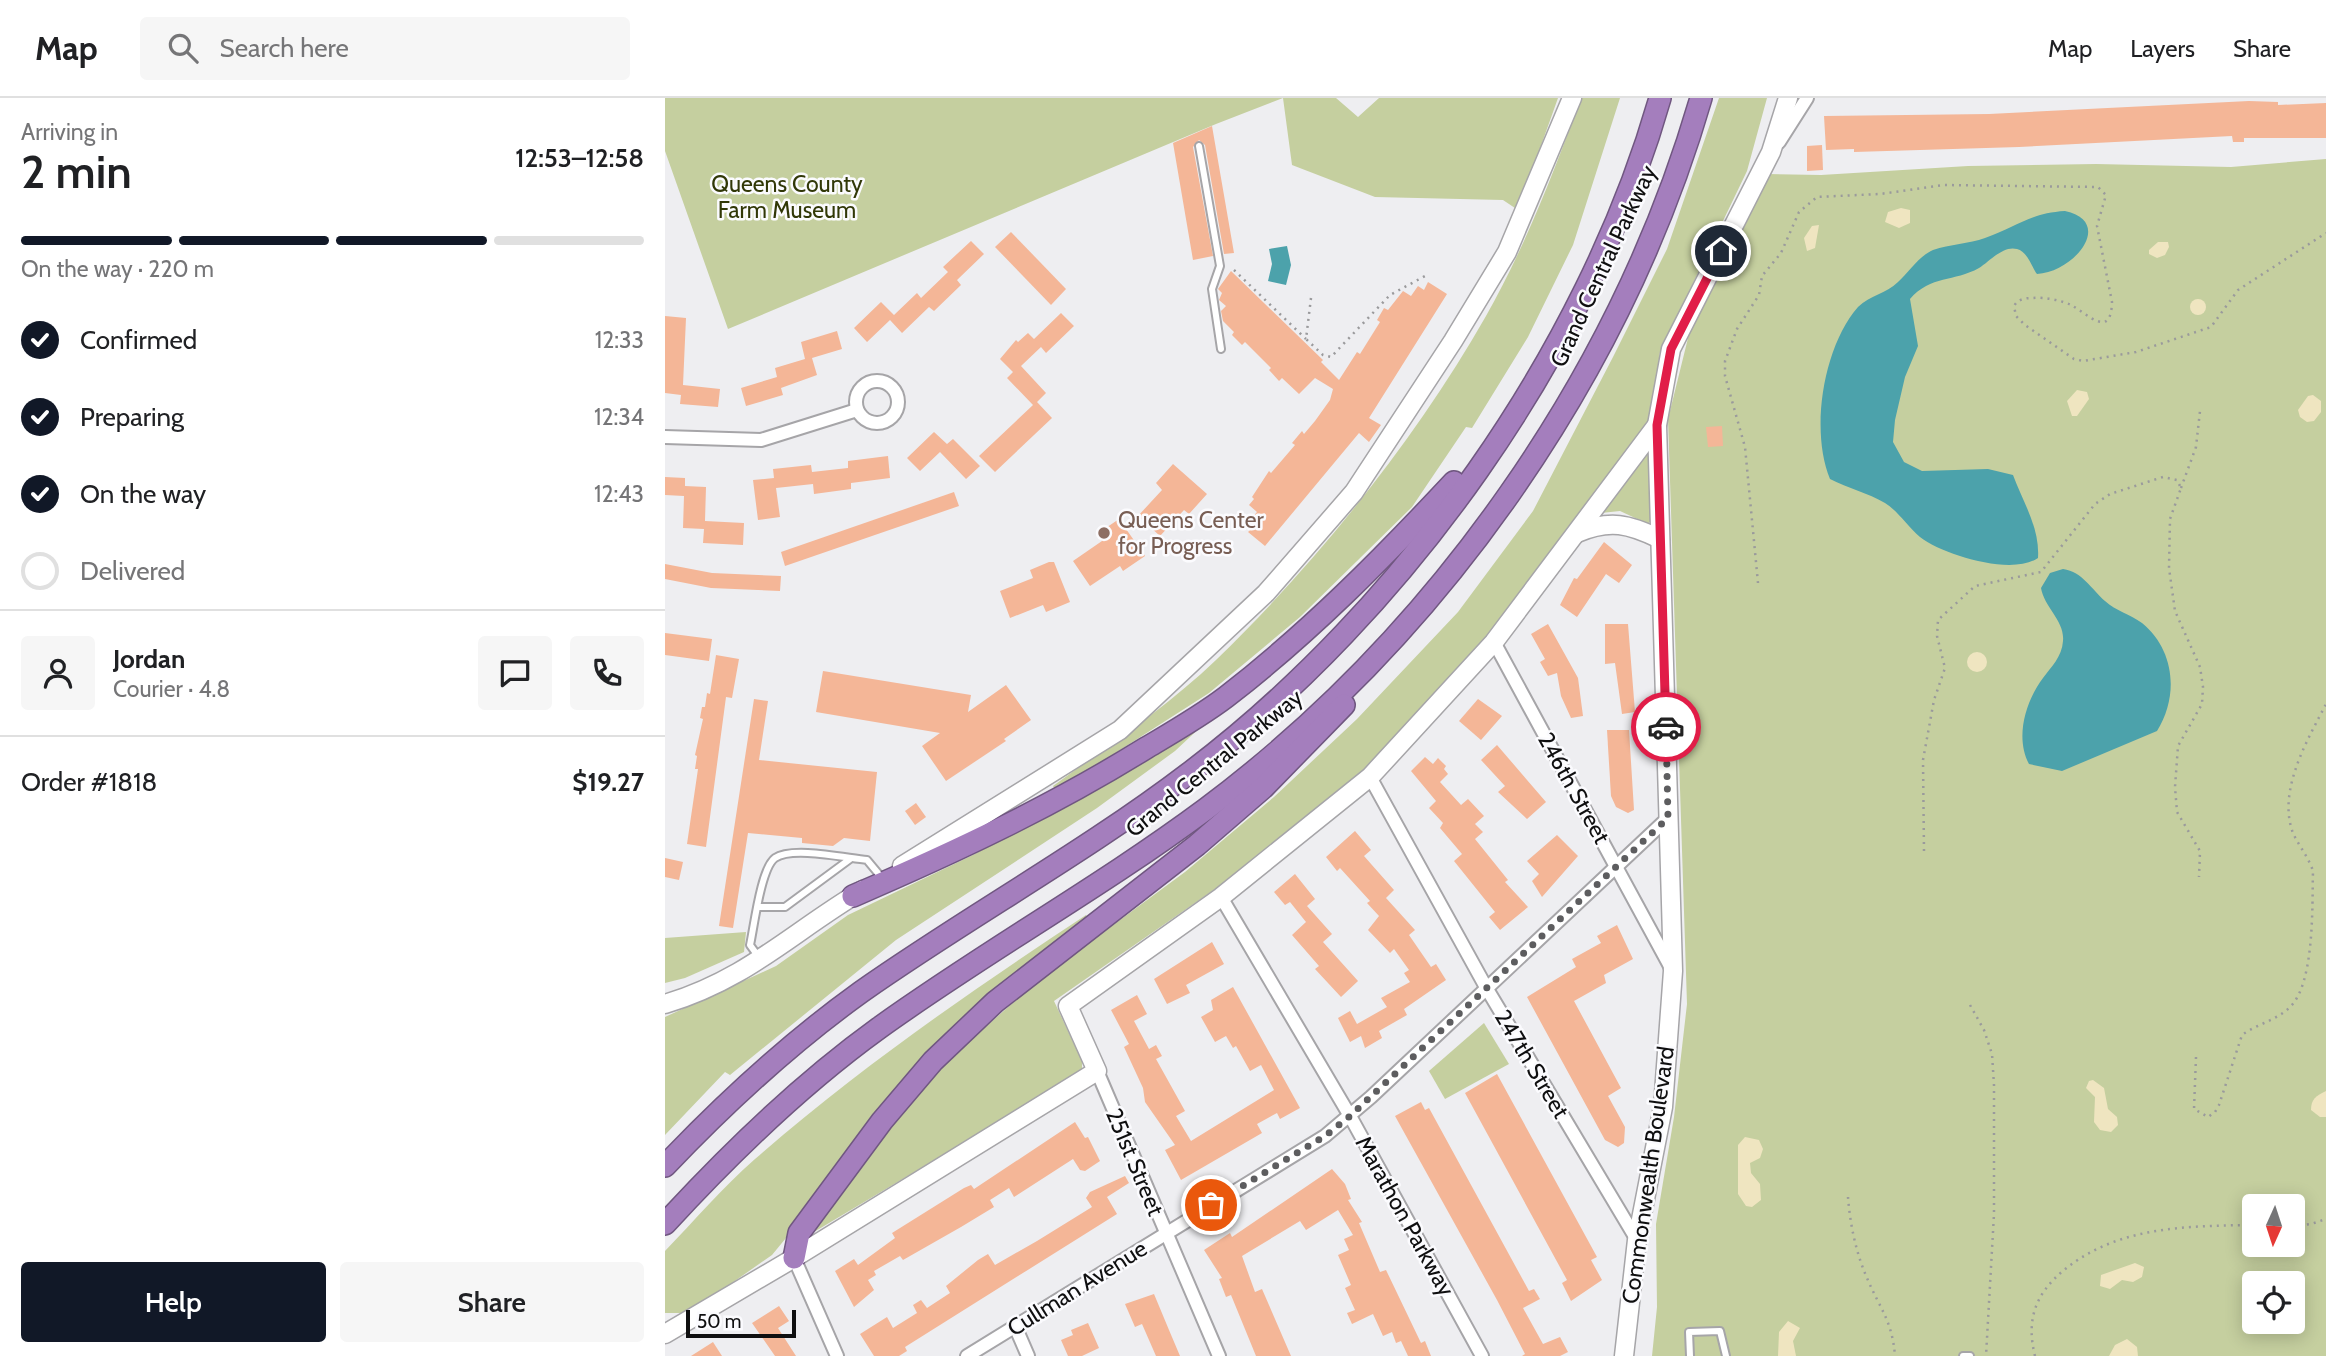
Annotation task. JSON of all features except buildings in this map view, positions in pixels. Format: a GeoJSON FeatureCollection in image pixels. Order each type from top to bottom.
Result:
{"type":"FeatureCollection","features":[{"type":"Feature","properties":{"kind":"highway","name":"Grand Central Parkway"},"geometry":{"type":"LineString","coordinates":[[665,1166],[778,1058],[860,993],[1192,771],[1272,705],[1346,633],[1415,555],[1479,467],[1534,382],[1584,289],[1618,213],[1660,98]]}},
{"type":"Feature","properties":{"kind":"highway","name":"Grand Central Parkway"},"geometry":{"type":"LineString","coordinates":[[665,1224],[721,1163],[793,1095],[877,1029],[1123,868],[1207,807],[1288,743],[1362,672],[1432,594],[1511,488],[1554,423],[1606,332],[1651,235],[1690,137],[1701,98]]}},
{"type":"Feature","properties":{"kind":"highway"},"geometry":{"type":"LineString","coordinates":[[853,896],[980,841],[1045,808],[1111,770],[1226,697],[1354,585],[1413,526],[1469,465],[1534,382]]}},
{"type":"Feature","properties":{"kind":"highway"},"geometry":{"type":"LineString","coordinates":[[794,1258],[799,1233],[882,1121],[933,1061],[996,1002],[1198,845],[1263,788],[1325,727],[1432,594]]}},
{"type":"Feature","properties":{"kind":"street"},"geometry":{"type":"LineString","coordinates":[[665,1004],[699,994],[761,960],[853,896],[1120,730],[1266,593],[1353,492],[1453,341],[1507,252],[1572,98]]}},
{"type":"Feature","properties":{"kind":"street","name":"Commonwealth Boulevard"},"geometry":{"type":"LineString","coordinates":[[1624,1356],[1637,1240],[1663,1107],[1673,971],[1657,425],[1671,349],[1771,152],[1789,98]]}},
{"type":"Feature","properties":{"kind":"street"},"geometry":{"type":"LineString","coordinates":[[1771,152],[1807,98]]}},
{"type":"Feature","properties":{"kind":"street"},"geometry":{"type":"LineString","coordinates":[[665,437],[761,440],[857,410]]}},
{"type":"Feature","properties":{"kind":"street"},"geometry":{"type":"LineString","coordinates":[[1221,897],[1370,777],[1494,642],[1657,425]]}},
{"type":"Feature","properties":{"kind":"street"},"geometry":{"type":"LineString","coordinates":[[1574,535],[1597,525],[1618,522],[1660,539]]}},
{"type":"Feature","properties":{"kind":"street","name":"246th Street"},"geometry":{"type":"LineString","coordinates":[[1494,642],[1673,971]]}},
{"type":"Feature","properties":{"kind":"street","name":"247th Street"},"geometry":{"type":"LineString","coordinates":[[1370,777],[1487,989],[1637,1240]]}},
{"type":"Feature","properties":{"kind":"street","name":"Cullman Avenue"},"geometry":{"type":"LineString","coordinates":[[967,1356],[1325,1136],[1487,989],[1668,818]]}},
{"type":"Feature","properties":{"kind":"street","name":"251st Street"},"geometry":{"type":"LineString","coordinates":[[1219,1356],[1068,1006],[1221,897]]}},
{"type":"Feature","properties":{"kind":"street","name":"Marathon Parkway"},"geometry":{"type":"LineString","coordinates":[[1221,897],[1350,1116],[1482,1356]]}},
{"type":"Feature","properties":{"kind":"street"},"geometry":{"type":"LineString","coordinates":[[665,1334],[794,1258],[1097,1070]]}},
{"type":"Feature","properties":{"kind":"street"},"geometry":{"type":"LineString","coordinates":[[794,1258],[837,1356]]}},
{"type":"Feature","properties":{"kind":"street"},"geometry":{"type":"LineString","coordinates":[[1015,1326],[1028,1356]]}},
{"type":"Feature","properties":{"kind":"lane"},"geometry":{"type":"LineString","coordinates":[[1199,146],[1220,266],[1212,289],[1221,349]]}},
{"type":"Feature","properties":{"kind":"lane"},"geometry":{"type":"LineString","coordinates":[[761,960],[750,945],[766,871],[775,858],[793,853],[867,860],[882,878]]}},
{"type":"Feature","properties":{"kind":"lane"},"geometry":{"type":"LineString","coordinates":[[758,907],[785,907],[850,859]]}},
{"type":"Feature","properties":{"kind":"lane"},"geometry":{"type":"LineString","coordinates":[[1690,1356],[1689,1332],[1720,1331],[1726,1356]]}},
{"type":"Feature","properties":{"kind":"lane"},"geometry":{"type":"LineString","coordinates":[[1963,1356],[1970,1356]]}},
{"type":"Feature","properties":{"kind":"path"},"geometry":{"type":"LineString","coordinates":[[1758,583],[1745,447],[1725,376],[1725,361],[1733,336],[1759,295],[1762,276],[1781,253],[1799,212],[1808,201],[1817,197],[1880,194],[1944,185],[2098,187],[2106,195],[2097,226],[2112,302],[2108,320],[2101,323],[2092,320],[2070,304],[2044,298],[2024,298],[2014,306],[2016,316],[2025,325],[2067,356],[2083,361],[2136,352],[2211,327],[2238,290],[2326,233]]}},
{"type":"Feature","properties":{"kind":"path"},"geometry":{"type":"LineString","coordinates":[[1234,271],[1323,355],[1331,357],[1390,295],[1426,276]]}},
{"type":"Feature","properties":{"kind":"path"},"geometry":{"type":"LineString","coordinates":[[1306,339],[1311,298]]}},
{"type":"Feature","properties":{"kind":"path"},"geometry":{"type":"LineString","coordinates":[[2199,877],[2200,850],[2177,811],[2175,787],[2178,746],[2201,704],[2203,687],[2200,667],[2175,611],[2169,568],[2170,519],[2196,447],[2200,411]]}},
{"type":"Feature","properties":{"kind":"path"},"geometry":{"type":"LineString","coordinates":[[1924,850],[1923,760],[1933,721],[1934,700],[1945,668],[1937,636],[1938,620],[1975,586],[2041,572],[2095,504],[2110,494],[2163,478],[2177,480],[2181,488]]}},
{"type":"Feature","properties":{"kind":"path"},"geometry":{"type":"LineString","coordinates":[[2196,1057],[2194,1109],[2207,1117],[2215,1112],[2219,1105],[2242,1035],[2272,1020],[2291,1006],[2304,984],[2313,871],[2308,856],[2292,830],[2290,817],[2295,772],[2301,750],[2326,704]]}},
{"type":"Feature","properties":{"kind":"path"},"geometry":{"type":"LineString","coordinates":[[1970,1005],[1984,1030],[1992,1054],[1994,1085],[1994,1214],[1986,1356]]}},
{"type":"Feature","properties":{"kind":"path"},"geometry":{"type":"LineString","coordinates":[[1848,1197],[1850,1220],[1866,1277],[1892,1327],[1895,1356]]}},
{"type":"Feature","properties":{"kind":"path"},"geometry":{"type":"LineString","coordinates":[[2305,1223],[2326,1219]]}},
{"type":"Feature","properties":{"kind":"path"},"geometry":{"type":"LineString","coordinates":[[2035,1356],[2030,1322],[2044,1290],[2094,1248],[2112,1240],[2173,1228],[2242,1225]]}},
{"type":"Feature","properties":{"kind":"green space","name":"Queens County Farm Museum"},"geometry":{"type":"Polygon","coordinates":[[[665,98],[1283,98],[728,329],[665,151],[665,98]]]}},
{"type":"Feature","properties":{"kind":"green space"},"geometry":{"type":"Polygon","coordinates":[[[1283,98],[1336,98],[1358,117],[1379,98],[1558,98],[1518,210],[1503,200],[1375,197],[1292,165],[1283,98]]]}},
{"type":"Feature","properties":{"kind":"green space"},"geometry":{"type":"Polygon","coordinates":[[[1581,98],[1620,98],[1573,245],[1528,337],[1472,428],[1466,427],[1412,507],[1300,617],[1209,693],[1056,791],[1053,786],[1157,710],[1216,660],[1328,540],[1397,453],[1429,408],[1500,290],[1538,209],[1581,98]]]}},
{"type":"Feature","properties":{"kind":"green space"},"geometry":{"type":"Polygon","coordinates":[[[1719,98],[1767,98],[1747,171],[1660,352],[1651,414],[1642,433],[1487,641],[1330,802],[1251,864],[1054,1001],[1082,1061],[1082,1070],[814,1232],[814,1226],[894,1121],[940,1067],[1040,979],[1185,872],[1274,797],[1357,719],[1458,612],[1533,511],[1613,357],[1667,249],[1719,98]]]}},
{"type":"Feature","properties":{"kind":"green space"},"geometry":{"type":"Polygon","coordinates":[[[2326,159],[2326,1356],[1652,1356],[1657,1307],[1656,1224],[1674,1117],[1687,1004],[1668,419],[1691,326],[1767,174],[1821,175],[1968,166],[2096,164],[2231,167],[2326,159]]]}},
{"type":"Feature","properties":{"kind":"green space"},"geometry":{"type":"Polygon","coordinates":[[[1648,453],[1651,454],[1652,519],[1648,524],[1620,511],[1601,513],[1648,453]]]}},
{"type":"Feature","properties":{"kind":"green space"},"geometry":{"type":"Polygon","coordinates":[[[1223,706],[1175,751],[1097,808],[896,940],[730,1075],[725,1072],[665,1135],[665,1017],[776,966],[848,915],[975,854],[1102,781],[1223,706]]]}},
{"type":"Feature","properties":{"kind":"green space"},"geometry":{"type":"Polygon","coordinates":[[[1086,915],[1089,920],[957,1030],[772,1255],[689,1313],[665,1313],[665,1251],[743,1170],[875,1062],[1086,915]]]}},
{"type":"Feature","properties":{"kind":"green space"},"geometry":{"type":"Polygon","coordinates":[[[746,932],[744,952],[685,978],[665,983],[665,938],[746,932]]]}},
{"type":"Feature","properties":{"kind":"green space"},"geometry":{"type":"Polygon","coordinates":[[[1484,1023],[1509,1064],[1445,1099],[1429,1071],[1484,1023]]]}},
{"type":"Feature","properties":{"kind":"sand"},"geometry":{"type":"Polygon","coordinates":[[[1901,208],[1910,210],[1910,223],[1899,228],[1885,222],[1888,212],[1901,208]]]}},
{"type":"Feature","properties":{"kind":"sand"},"geometry":{"type":"Polygon","coordinates":[[[1819,225],[1815,248],[1807,251],[1804,238],[1812,226],[1819,225]]]}},
{"type":"Feature","properties":{"kind":"sand"},"geometry":{"type":"Polygon","coordinates":[[[2158,242],[2168,242],[2169,247],[2165,255],[2157,258],[2149,254],[2149,250],[2158,242]]]}},
{"type":"Feature","properties":{"kind":"sand"},"geometry":{"type":"Polygon","coordinates":[[[2195,299],[2201,299],[2206,307],[2204,313],[2195,315],[2190,310],[2190,304],[2195,299]]]}},
{"type":"Feature","properties":{"kind":"sand"},"geometry":{"type":"Polygon","coordinates":[[[2077,390],[2087,392],[2089,399],[2077,416],[2072,416],[2067,401],[2077,390]]]}},
{"type":"Feature","properties":{"kind":"sand"},"geometry":{"type":"Polygon","coordinates":[[[2313,395],[2321,401],[2321,412],[2314,421],[2307,422],[2300,417],[2298,410],[2308,396],[2313,395]]]}},
{"type":"Feature","properties":{"kind":"sand"},"geometry":{"type":"Polygon","coordinates":[[[1977,652],[1984,655],[1987,662],[1984,669],[1977,672],[1970,669],[1967,662],[1970,655],[1977,652]]]}},
{"type":"Feature","properties":{"kind":"sand"},"geometry":{"type":"Polygon","coordinates":[[[2093,1080],[2104,1088],[2108,1109],[2117,1117],[2118,1125],[2111,1132],[2100,1130],[2094,1122],[2095,1097],[2086,1088],[2089,1081],[2093,1080]]]}},
{"type":"Feature","properties":{"kind":"sand"},"geometry":{"type":"Polygon","coordinates":[[[2326,1091],[2326,1117],[2320,1117],[2311,1110],[2312,1103],[2326,1091]]]}},
{"type":"Feature","properties":{"kind":"sand"},"geometry":{"type":"Polygon","coordinates":[[[1745,1137],[1759,1140],[1763,1149],[1760,1158],[1750,1163],[1751,1173],[1760,1184],[1761,1200],[1752,1207],[1746,1206],[1738,1194],[1738,1145],[1745,1137]]]}},
{"type":"Feature","properties":{"kind":"sand"},"geometry":{"type":"Polygon","coordinates":[[[2135,1263],[2144,1267],[2142,1277],[2133,1282],[2122,1280],[2110,1289],[2100,1286],[2101,1275],[2135,1263]]]}},
{"type":"Feature","properties":{"kind":"sand"},"geometry":{"type":"Polygon","coordinates":[[[1788,1321],[1800,1328],[1793,1341],[1796,1356],[1778,1356],[1779,1332],[1788,1321]]]}},
{"type":"Feature","properties":{"kind":"sand"},"geometry":{"type":"Polygon","coordinates":[[[2127,1339],[2137,1347],[2138,1356],[2109,1356],[2115,1345],[2127,1339]]]}},
{"type":"Feature","properties":{"kind":"water"},"geometry":{"type":"Polygon","coordinates":[[[2065,211],[2080,217],[2087,225],[2088,235],[2084,246],[2064,265],[2037,274],[2024,253],[2017,249],[2007,249],[1979,268],[1926,286],[1910,299],[1918,346],[1905,377],[1893,442],[1904,462],[1922,471],[1988,469],[2013,475],[2036,536],[2038,558],[2012,565],[1978,561],[1931,544],[1885,503],[1830,479],[1821,437],[1823,390],[1828,366],[1846,324],[1858,307],[1893,286],[1928,253],[1985,238],[2042,215],[2065,211]]]}},
{"type":"Feature","properties":{"kind":"water"},"geometry":{"type":"Polygon","coordinates":[[[1287,246],[1291,265],[1286,285],[1268,281],[1272,264],[1269,249],[1287,246]]]}},
{"type":"Feature","properties":{"kind":"water"},"geometry":{"type":"Polygon","coordinates":[[[2063,569],[2081,577],[2109,604],[2142,623],[2153,634],[2167,660],[2171,689],[2169,703],[2157,731],[2062,771],[2029,764],[2023,732],[2031,698],[2061,652],[2061,627],[2041,588],[2050,573],[2063,569]]]}},
{"type":"Feature","properties":{"kind":"way so far"},"geometry":{"type":"LineString","coordinates":[[1211,1205],[1325,1136],[1350,1116],[1668,818],[1666,727]]}},
{"type":"Feature","properties":{"kind":"place","name":"Queens Center for Progress"},"geometry":{"type":"Point","coordinates":[1104,533]}},
{"type":"Feature","properties":{"kind":"route"},"geometry":{"type":"LineString","coordinates":[[1666,727],[1657,425],[1664,374],[1671,349],[1721,251]]}}]}
